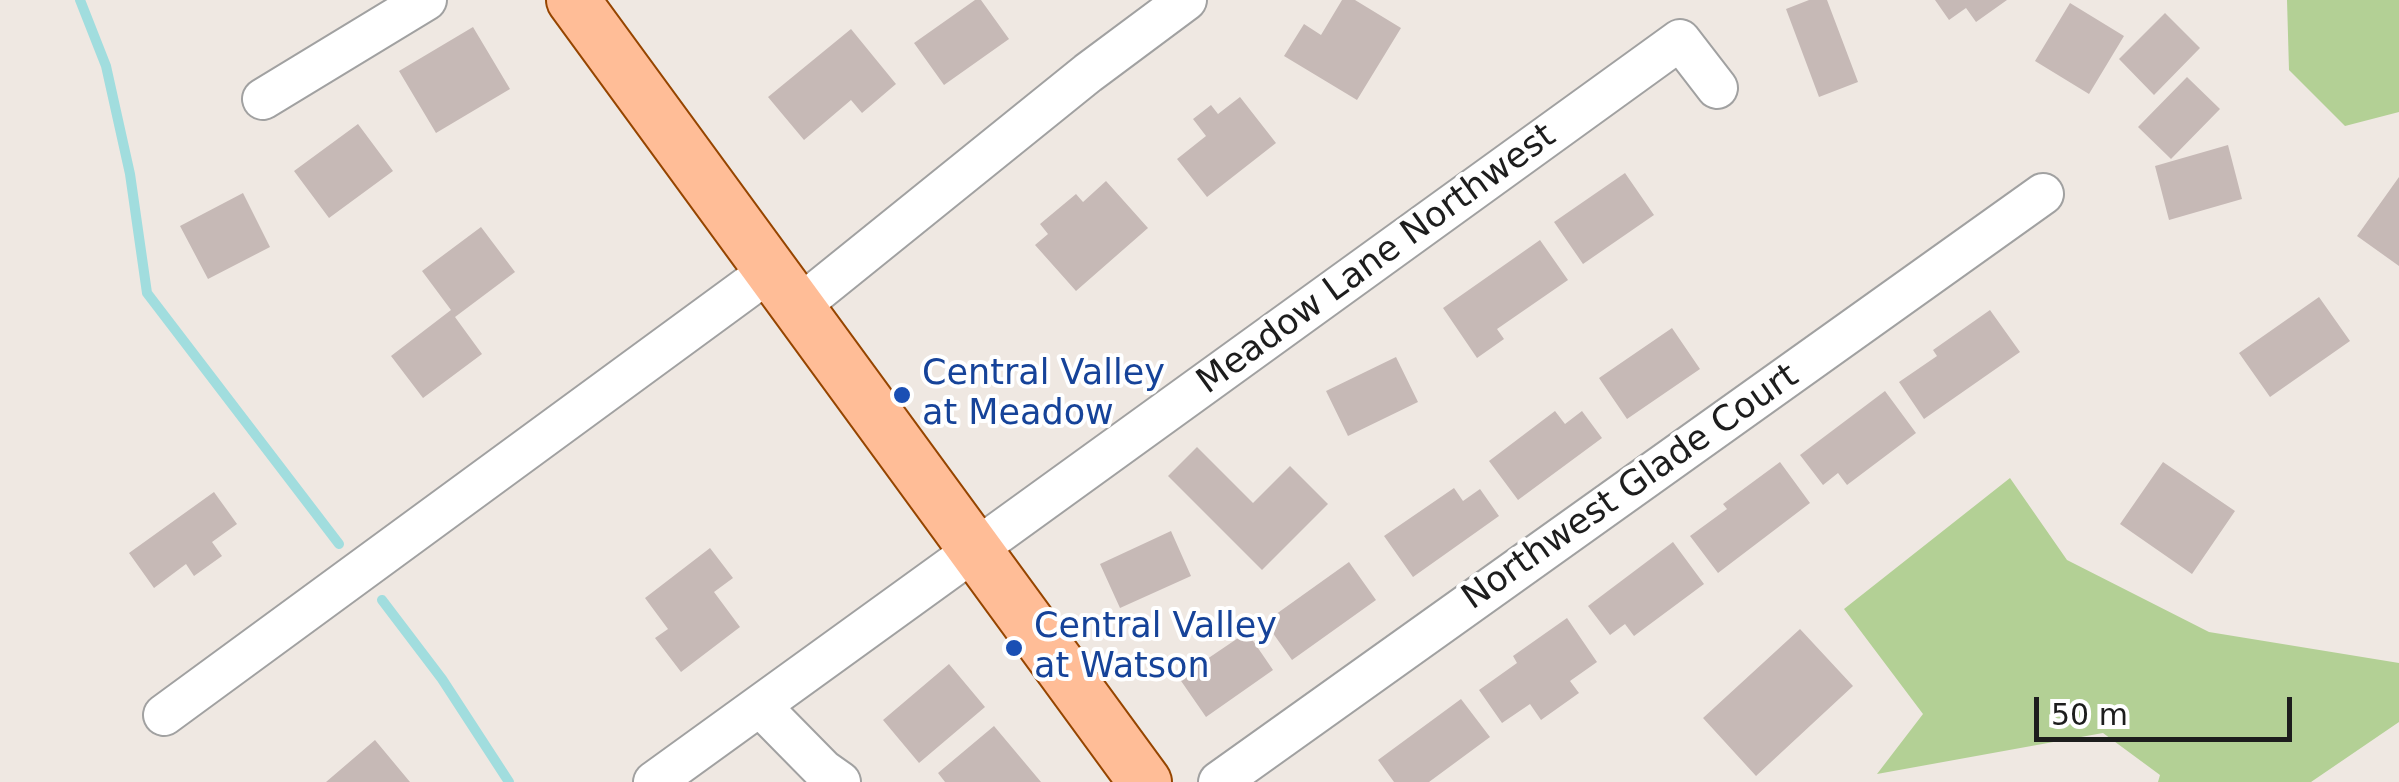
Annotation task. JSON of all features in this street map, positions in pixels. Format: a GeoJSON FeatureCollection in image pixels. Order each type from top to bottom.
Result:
{"type":"FeatureCollection","features":[{"type":"Feature","properties":{"kind":"main road"},"geometry":{"type":"LineString","coordinates":[[573,0],[1145,782]]}},
{"type":"Feature","properties":{"kind":"street"},"geometry":{"type":"LineString","coordinates":[[264,100],[426,0]]}},
{"type":"Feature","properties":{"kind":"street"},"geometry":{"type":"LineString","coordinates":[[164,715],[784,289],[1186,0]]}},
{"type":"Feature","properties":{"kind":"street","name":"Meadow Lane Northwest"},"geometry":{"type":"LineString","coordinates":[[654,782],[1680,40],[1717,88]]}},
{"type":"Feature","properties":{"kind":"street","name":"Northwest Glade Court"},"geometry":{"type":"LineString","coordinates":[[1218,782],[2043,194]]}},
{"type":"Feature","properties":{"kind":"street"},"geometry":{"type":"LineString","coordinates":[[760,706],[822,770],[840,782]]}},
{"type":"Feature","properties":{"kind":"green space"},"geometry":{"type":"Polygon","coordinates":[[[2287,0],[2399,0],[2399,112],[2345,126],[2289,70],[2287,0]]]}},
{"type":"Feature","properties":{"kind":"green space"},"geometry":{"type":"Polygon","coordinates":[[[2010,478],[2067,560],[2209,632],[2399,663],[2399,722],[2311,782],[2158,782],[2160,775],[2103,733],[1877,774],[1923,714],[1844,609],[2010,478]]]}},
{"type":"Feature","properties":{"kind":"building"},"geometry":{"type":"Polygon","coordinates":[[[975,0],[981,0],[1009,39],[944,85],[914,43],[975,0]]]}},
{"type":"Feature","properties":{"kind":"building"},"geometry":{"type":"Polygon","coordinates":[[[1342,0],[1355,0],[1401,28],[1357,100],[1284,56],[1304,24],[1321,35],[1342,0]]]}},
{"type":"Feature","properties":{"kind":"building"},"geometry":{"type":"Polygon","coordinates":[[[1809,0],[1827,0],[1858,82],[1819,97],[1786,9],[1809,0]]]}},
{"type":"Feature","properties":{"kind":"building"},"geometry":{"type":"Polygon","coordinates":[[[1935,0],[2007,0],[1976,22],[1966,8],[1949,20],[1935,0]]]}},
{"type":"Feature","properties":{"kind":"building"},"geometry":{"type":"Polygon","coordinates":[[[2070,3],[2124,36],[2089,94],[2035,61],[2070,3]]]}},
{"type":"Feature","properties":{"kind":"building"},"geometry":{"type":"Polygon","coordinates":[[[2165,13],[2200,48],[2154,95],[2119,59],[2165,13]]]}},
{"type":"Feature","properties":{"kind":"building"},"geometry":{"type":"Polygon","coordinates":[[[473,27],[510,89],[436,133],[399,71],[473,27]]]}},
{"type":"Feature","properties":{"kind":"building"},"geometry":{"type":"Polygon","coordinates":[[[851,29],[896,84],[862,113],[851,100],[804,140],[768,97],[851,29]]]}},
{"type":"Feature","properties":{"kind":"building"},"geometry":{"type":"Polygon","coordinates":[[[2187,77],[2220,109],[2171,159],[2138,127],[2187,77]]]}},
{"type":"Feature","properties":{"kind":"building"},"geometry":{"type":"Polygon","coordinates":[[[1240,97],[1276,143],[1207,197],[1177,159],[1206,136],[1193,119],[1211,105],[1218,114],[1240,97]]]}},
{"type":"Feature","properties":{"kind":"building"},"geometry":{"type":"Polygon","coordinates":[[[358,124],[393,171],[329,218],[294,171],[358,124]]]}},
{"type":"Feature","properties":{"kind":"building"},"geometry":{"type":"Polygon","coordinates":[[[2228,145],[2242,199],[2169,220],[2155,166],[2228,145]]]}},
{"type":"Feature","properties":{"kind":"building"},"geometry":{"type":"Polygon","coordinates":[[[1625,173],[1654,215],[1583,264],[1554,222],[1625,173]]]}},
{"type":"Feature","properties":{"kind":"building"},"geometry":{"type":"Polygon","coordinates":[[[2399,177],[2399,266],[2357,236],[2399,177]]]}},
{"type":"Feature","properties":{"kind":"building"},"geometry":{"type":"Polygon","coordinates":[[[1106,181],[1148,228],[1076,291],[1035,245],[1048,234],[1040,224],[1076,194],[1083,202],[1106,181]]]}},
{"type":"Feature","properties":{"kind":"building"},"geometry":{"type":"Polygon","coordinates":[[[243,193],[270,247],[208,279],[180,226],[243,193]]]}},
{"type":"Feature","properties":{"kind":"building"},"geometry":{"type":"Polygon","coordinates":[[[481,227],[515,272],[455,317],[482,354],[423,398],[391,356],[451,310],[422,271],[481,227]]]}},
{"type":"Feature","properties":{"kind":"building"},"geometry":{"type":"Polygon","coordinates":[[[1540,240],[1568,280],[1497,329],[1504,339],[1477,358],[1443,308],[1540,240]]]}},
{"type":"Feature","properties":{"kind":"building"},"geometry":{"type":"Polygon","coordinates":[[[2319,297],[2350,341],[2270,397],[2239,353],[2319,297]]]}},
{"type":"Feature","properties":{"kind":"building"},"geometry":{"type":"Polygon","coordinates":[[[1990,310],[2020,352],[1924,419],[1899,382],[1937,356],[1933,350],[1990,310]]]}},
{"type":"Feature","properties":{"kind":"building"},"geometry":{"type":"Polygon","coordinates":[[[1672,328],[1700,369],[1627,419],[1599,378],[1672,328]]]}},
{"type":"Feature","properties":{"kind":"building"},"geometry":{"type":"Polygon","coordinates":[[[1396,357],[1418,402],[1348,436],[1326,391],[1396,357]]]}},
{"type":"Feature","properties":{"kind":"building"},"geometry":{"type":"Polygon","coordinates":[[[1885,391],[1916,433],[1847,485],[1838,473],[1823,485],[1800,455],[1885,391]]]}},
{"type":"Feature","properties":{"kind":"building"},"geometry":{"type":"Polygon","coordinates":[[[1555,411],[1565,424],[1582,411],[1602,438],[1518,500],[1489,461],[1555,411]]]}},
{"type":"Feature","properties":{"kind":"building"},"geometry":{"type":"Polygon","coordinates":[[[1197,447],[1253,503],[1290,466],[1328,504],[1262,570],[1168,476],[1197,447]]]}},
{"type":"Feature","properties":{"kind":"building"},"geometry":{"type":"Polygon","coordinates":[[[1780,462],[1810,503],[1718,573],[1690,536],[1727,509],[1723,504],[1780,462]]]}},
{"type":"Feature","properties":{"kind":"building"},"geometry":{"type":"Polygon","coordinates":[[[2163,462],[2235,511],[2192,574],[2120,524],[2163,462]]]}},
{"type":"Feature","properties":{"kind":"building"},"geometry":{"type":"Polygon","coordinates":[[[1454,488],[1463,501],[1480,489],[1499,516],[1413,577],[1384,536],[1454,488]]]}},
{"type":"Feature","properties":{"kind":"building"},"geometry":{"type":"Polygon","coordinates":[[[214,492],[237,524],[212,542],[222,556],[194,576],[186,564],[154,588],[129,553],[214,492]]]}},
{"type":"Feature","properties":{"kind":"building"},"geometry":{"type":"Polygon","coordinates":[[[1171,531],[1191,576],[1120,608],[1100,564],[1171,531]]]}},
{"type":"Feature","properties":{"kind":"building"},"geometry":{"type":"Polygon","coordinates":[[[1673,542],[1704,584],[1634,636],[1625,624],[1610,635],[1588,606],[1673,542]]]}},
{"type":"Feature","properties":{"kind":"building"},"geometry":{"type":"Polygon","coordinates":[[[710,548],[733,578],[714,592],[740,627],[681,672],[655,638],[668,629],[645,598],[710,548]]]}},
{"type":"Feature","properties":{"kind":"building"},"geometry":{"type":"Polygon","coordinates":[[[1349,562],[1376,600],[1292,660],[1265,622],[1349,562]]]}},
{"type":"Feature","properties":{"kind":"building"},"geometry":{"type":"Polygon","coordinates":[[[1567,618],[1597,662],[1570,681],[1579,693],[1541,720],[1530,704],[1502,723],[1479,690],[1517,663],[1513,656],[1567,618]]]}},
{"type":"Feature","properties":{"kind":"building"},"geometry":{"type":"Polygon","coordinates":[[[1800,629],[1853,686],[1756,776],[1703,718],[1800,629]]]}},
{"type":"Feature","properties":{"kind":"building"},"geometry":{"type":"Polygon","coordinates":[[[1247,632],[1273,670],[1206,717],[1179,678],[1247,632]]]}},
{"type":"Feature","properties":{"kind":"building"},"geometry":{"type":"Polygon","coordinates":[[[949,664],[985,707],[919,763],[883,720],[949,664]]]}},
{"type":"Feature","properties":{"kind":"building"},"geometry":{"type":"Polygon","coordinates":[[[1461,699],[1490,737],[1429,782],[1394,782],[1378,760],[1461,699]]]}},
{"type":"Feature","properties":{"kind":"building"},"geometry":{"type":"Polygon","coordinates":[[[994,726],[1041,782],[945,782],[938,773],[994,726]]]}},
{"type":"Feature","properties":{"kind":"building"},"geometry":{"type":"Polygon","coordinates":[[[375,740],[410,782],[326,782],[375,740]]]}},
{"type":"Feature","properties":{"kind":"waterway"},"geometry":{"type":"LineString","coordinates":[[80,0],[106,66],[130,174],[147,293],[339,544]]}},
{"type":"Feature","properties":{"kind":"waterway"},"geometry":{"type":"LineString","coordinates":[[382,600],[442,679],[509,782]]}},
{"type":"Feature","properties":{"kind":"place","name":"Central Valley at Meadow"},"geometry":{"type":"Point","coordinates":[902,395]}},
{"type":"Feature","properties":{"kind":"place","name":"Central Valley at Watson"},"geometry":{"type":"Point","coordinates":[1014,648]}}]}
